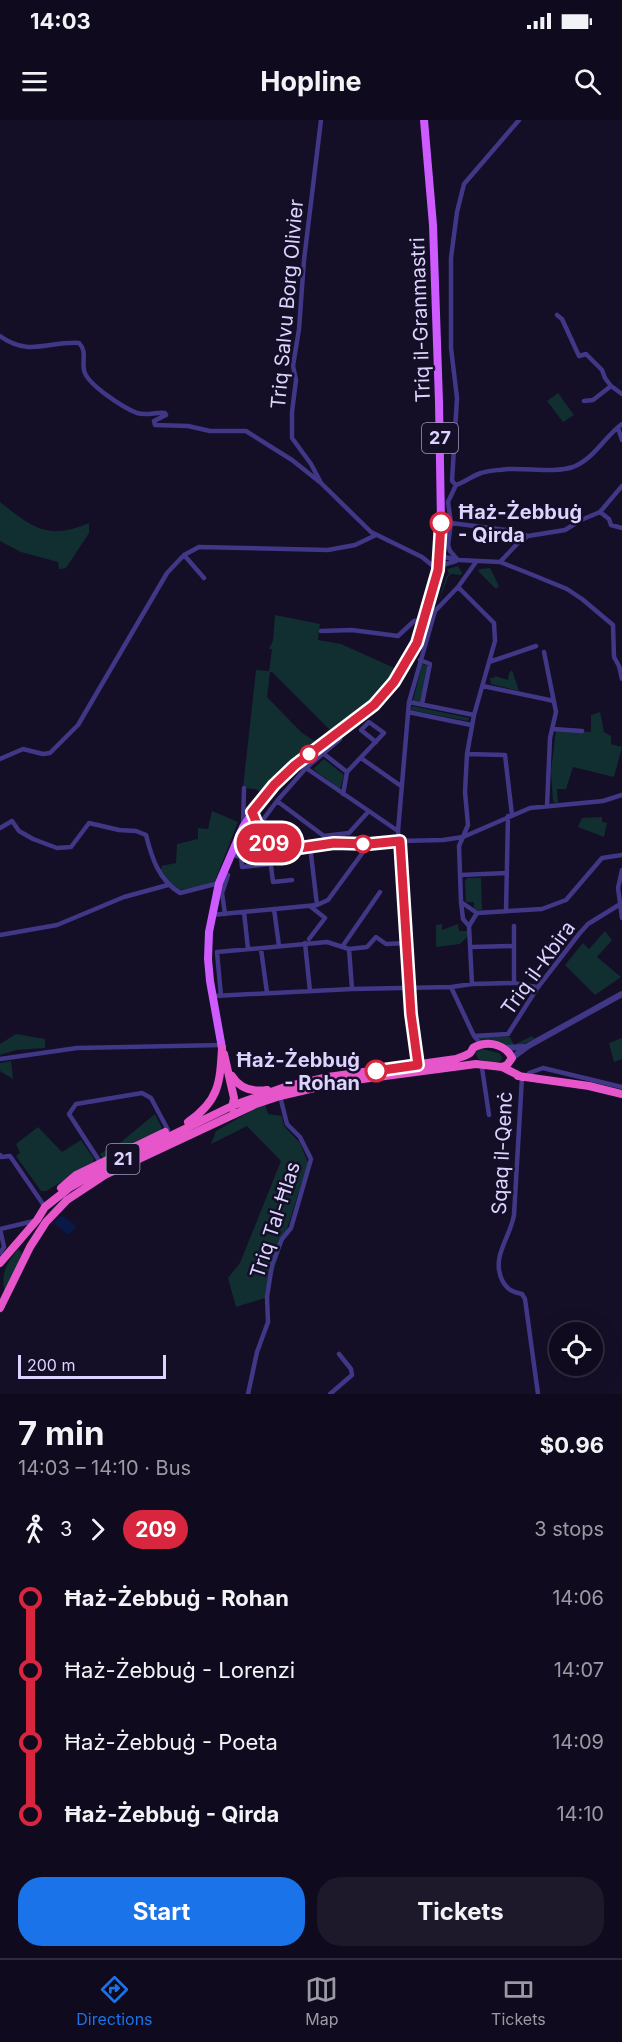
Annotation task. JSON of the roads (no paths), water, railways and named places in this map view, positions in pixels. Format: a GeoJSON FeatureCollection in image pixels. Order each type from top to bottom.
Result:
{"type":"FeatureCollection","features":[{"type":"Feature","properties":{"kind":"highway"},"geometry":{"type":"LineString","coordinates":[[222,1047],[232,1077],[241,1086],[257,1091],[328,1077],[456,1059],[482,1045],[492,1044],[505,1048],[508,1062],[526,1075]]}},
{"type":"Feature","properties":{"kind":"highway"},"geometry":{"type":"LineString","coordinates":[[48,1204],[76,1175],[199,1114],[215,1095],[220,1079],[222,1047]]}},
{"type":"Feature","properties":{"kind":"highway","name":"27"},"geometry":{"type":"LineString","coordinates":[[222,1047],[234,1104]]}},
{"type":"Feature","properties":{"kind":"highway","name":"27"},"geometry":{"type":"LineString","coordinates":[[199,1121],[212,1110],[220,1098],[224,1077],[222,1047]]}},
{"type":"Feature","properties":{"kind":"highway"},"geometry":{"type":"LineString","coordinates":[[470,1051],[470,1059],[479,1066],[508,1062]]}},
{"type":"Feature","properties":{"kind":"highway"},"geometry":{"type":"LineString","coordinates":[[280,1096],[340,1082],[465,1065],[590,1086],[622,1094]]}},
{"type":"Feature","properties":{"kind":"highway","name":"21"},"geometry":{"type":"LineString","coordinates":[[0,1263],[48,1204],[69,1188],[92,1174],[234,1104],[285,1087]]}},
{"type":"Feature","properties":{"kind":"highway","name":"21"},"geometry":{"type":"LineString","coordinates":[[1,1307],[30,1247],[50,1215],[67,1200],[98,1179],[172,1142],[256,1104],[280,1096]]}},
{"type":"Feature","properties":{"kind":"highway"},"geometry":{"type":"LineString","coordinates":[[172,1142],[222,1117],[234,1104]]}},
{"type":"Feature","properties":{"kind":"highway"},"geometry":{"type":"LineString","coordinates":[[0,1294],[1,1307]]}},
{"type":"Feature","properties":{"kind":"main road","name":"Triq il-Granmastri"},"geometry":{"type":"LineString","coordinates":[[222,1047],[218,996],[208,959],[211,915],[219,884],[243,826],[274,785],[295,765],[385,694],[410,656],[424,620],[439,568],[439,402],[433,225],[424,120]]}},
{"type":"Feature","properties":{"kind":"street","name":"Triq Salvu Borg Olivier"},"geometry":{"type":"LineString","coordinates":[[321,120],[293,366],[296,380],[292,438],[311,464],[321,483]]}},
{"type":"Feature","properties":{"kind":"street"},"geometry":{"type":"LineString","coordinates":[[456,485],[452,481],[457,398],[451,348],[451,258],[457,212],[464,184],[519,120]]}},
{"type":"Feature","properties":{"kind":"street"},"geometry":{"type":"LineString","coordinates":[[557,315],[562,319],[579,356],[586,354],[602,370],[611,386],[622,394]]}},
{"type":"Feature","properties":{"kind":"street"},"geometry":{"type":"LineString","coordinates":[[0,336],[16,346],[29,348],[79,343],[84,353],[84,370],[87,378],[110,398],[136,413],[165,412],[166,415],[163,418],[154,421],[156,425],[246,431],[291,460],[321,483],[373,534],[422,557],[439,568],[459,561]]}},
{"type":"Feature","properties":{"kind":"street"},"geometry":{"type":"LineString","coordinates":[[584,401],[593,400],[611,386]]}},
{"type":"Feature","properties":{"kind":"street"},"geometry":{"type":"LineString","coordinates":[[622,417],[620,426],[622,440]]}},
{"type":"Feature","properties":{"kind":"street"},"geometry":{"type":"LineString","coordinates":[[459,561],[448,545],[451,524],[448,502],[456,485],[481,473],[508,469],[559,471],[575,466],[586,460],[620,426]]}},
{"type":"Feature","properties":{"kind":"street"},"geometry":{"type":"LineString","coordinates":[[500,562],[528,536],[565,530],[581,519],[600,512],[622,486]]}},
{"type":"Feature","properties":{"kind":"street"},"geometry":{"type":"LineString","coordinates":[[600,512],[609,519],[611,525],[622,528]]}},
{"type":"Feature","properties":{"kind":"street"},"geometry":{"type":"LineString","coordinates":[[451,524],[514,531],[528,536]]}},
{"type":"Feature","properties":{"kind":"street"},"geometry":{"type":"LineString","coordinates":[[0,759],[22,749],[43,754],[50,753],[78,725],[167,573],[184,555],[199,547],[328,550],[355,544],[373,534]]}},
{"type":"Feature","properties":{"kind":"street"},"geometry":{"type":"LineString","coordinates":[[184,555],[204,578]]}},
{"type":"Feature","properties":{"kind":"street"},"geometry":{"type":"LineString","coordinates":[[440,556],[459,561],[500,562],[567,589],[582,599],[613,625],[614,657],[620,666],[622,679]]}},
{"type":"Feature","properties":{"kind":"street"},"geometry":{"type":"LineString","coordinates":[[418,1065],[409,988],[399,831],[409,702],[435,611],[458,587],[476,562]]}},
{"type":"Feature","properties":{"kind":"street"},"geometry":{"type":"LineString","coordinates":[[458,587],[494,623],[495,640],[471,725],[465,792],[468,825],[459,846],[461,902],[463,919],[469,926],[472,984]]}},
{"type":"Feature","properties":{"kind":"street"},"geometry":{"type":"LineString","coordinates":[[321,631],[352,630],[398,636],[414,621],[424,620]]}},
{"type":"Feature","properties":{"kind":"street"},"geometry":{"type":"LineString","coordinates":[[489,662],[536,646]]}},
{"type":"Feature","properties":{"kind":"street"},"geometry":{"type":"LineString","coordinates":[[544,652],[556,712],[550,738],[547,806]]}},
{"type":"Feature","properties":{"kind":"street"},"geometry":{"type":"LineString","coordinates":[[420,660],[430,664],[422,704]]}},
{"type":"Feature","properties":{"kind":"street"},"geometry":{"type":"LineString","coordinates":[[483,686],[554,701]]}},
{"type":"Feature","properties":{"kind":"street"},"geometry":{"type":"LineString","coordinates":[[409,702],[474,715]]}},
{"type":"Feature","properties":{"kind":"street"},"geometry":{"type":"LineString","coordinates":[[408,712],[471,725]]}},
{"type":"Feature","properties":{"kind":"street"},"geometry":{"type":"LineString","coordinates":[[342,794],[347,772],[361,758],[374,744],[384,733],[369,722],[361,730],[374,744]]}},
{"type":"Feature","properties":{"kind":"street"},"geometry":{"type":"LineString","coordinates":[[553,729],[582,730]]}},
{"type":"Feature","properties":{"kind":"street"},"geometry":{"type":"LineString","coordinates":[[340,739],[306,768],[256,825],[254,832],[259,831],[276,848],[286,850],[334,843],[369,844],[443,840],[464,837],[530,808],[603,801],[622,795]]}},
{"type":"Feature","properties":{"kind":"street"},"geometry":{"type":"LineString","coordinates":[[324,754],[347,772]]}},
{"type":"Feature","properties":{"kind":"street"},"geometry":{"type":"LineString","coordinates":[[467,754],[505,755],[510,816],[506,911]]}},
{"type":"Feature","properties":{"kind":"street"},"geometry":{"type":"LineString","coordinates":[[361,758],[401,786]]}},
{"type":"Feature","properties":{"kind":"street"},"geometry":{"type":"LineString","coordinates":[[306,768],[399,831]]}},
{"type":"Feature","properties":{"kind":"street"},"geometry":{"type":"LineString","coordinates":[[244,788],[243,826],[256,825]]}},
{"type":"Feature","properties":{"kind":"street"},"geometry":{"type":"LineString","coordinates":[[277,801],[324,836],[349,833],[368,812]]}},
{"type":"Feature","properties":{"kind":"street"},"geometry":{"type":"LineString","coordinates":[[252,812],[256,825]]}},
{"type":"Feature","properties":{"kind":"street"},"geometry":{"type":"LineString","coordinates":[[0,828],[12,821],[19,831],[57,848],[71,847],[89,823],[119,830],[136,831],[146,835],[151,857],[168,885],[180,893],[219,884]]}},
{"type":"Feature","properties":{"kind":"street"},"geometry":{"type":"LineString","coordinates":[[268,842],[273,882],[292,880]]}},
{"type":"Feature","properties":{"kind":"street"},"geometry":{"type":"LineString","coordinates":[[211,915],[317,905],[328,900],[369,844]]}},
{"type":"Feature","properties":{"kind":"street"},"geometry":{"type":"LineString","coordinates":[[310,846],[317,905]]}},
{"type":"Feature","properties":{"kind":"street"},"geometry":{"type":"LineString","coordinates":[[231,854],[241,856],[242,867],[270,864]]}},
{"type":"Feature","properties":{"kind":"street"},"geometry":{"type":"LineString","coordinates":[[461,902],[477,913],[542,909],[566,900],[602,858],[622,855]]}},
{"type":"Feature","properties":{"kind":"street"},"geometry":{"type":"LineString","coordinates":[[622,870],[618,888],[622,918]]}},
{"type":"Feature","properties":{"kind":"street"},"geometry":{"type":"LineString","coordinates":[[460,876],[507,873]]}},
{"type":"Feature","properties":{"kind":"street"},"geometry":{"type":"LineString","coordinates":[[225,914],[222,893],[228,875]]}},
{"type":"Feature","properties":{"kind":"street"},"geometry":{"type":"LineString","coordinates":[[0,934],[57,926],[123,897],[168,885]]}},
{"type":"Feature","properties":{"kind":"street"},"geometry":{"type":"LineString","coordinates":[[342,946],[380,892]]}},
{"type":"Feature","properties":{"kind":"street","name":"Triq il-Kbira"},"geometry":{"type":"LineString","coordinates":[[474,1036],[508,1034],[538,987],[588,924],[621,904]]}},
{"type":"Feature","properties":{"kind":"street"},"geometry":{"type":"LineString","coordinates":[[310,906],[325,918],[307,941],[310,991]]}},
{"type":"Feature","properties":{"kind":"street"},"geometry":{"type":"LineString","coordinates":[[274,909],[279,946]]}},
{"type":"Feature","properties":{"kind":"street"},"geometry":{"type":"LineString","coordinates":[[244,912],[248,949]]}},
{"type":"Feature","properties":{"kind":"street"},"geometry":{"type":"LineString","coordinates":[[469,926],[477,913]]}},
{"type":"Feature","properties":{"kind":"street"},"geometry":{"type":"LineString","coordinates":[[514,926],[514,983]]}},
{"type":"Feature","properties":{"kind":"street"},"geometry":{"type":"LineString","coordinates":[[407,943],[386,944],[376,938],[367,947],[349,949],[327,942],[307,941],[261,949],[217,952],[218,996],[352,989],[452,987],[472,984],[514,983],[538,987]]}},
{"type":"Feature","properties":{"kind":"street"},"geometry":{"type":"LineString","coordinates":[[471,947],[514,946]]}},
{"type":"Feature","properties":{"kind":"street"},"geometry":{"type":"LineString","coordinates":[[261,949],[267,993]]}},
{"type":"Feature","properties":{"kind":"street"},"geometry":{"type":"LineString","coordinates":[[349,949],[352,989]]}},
{"type":"Feature","properties":{"kind":"street"},"geometry":{"type":"LineString","coordinates":[[452,987],[474,1036],[482,1045]]}},
{"type":"Feature","properties":{"kind":"street"},"geometry":{"type":"LineString","coordinates":[[508,1062],[528,1046],[622,994]]}},
{"type":"Feature","properties":{"kind":"street"},"geometry":{"type":"LineString","coordinates":[[470,1051],[474,1036]]}},
{"type":"Feature","properties":{"kind":"street"},"geometry":{"type":"LineString","coordinates":[[505,1048],[528,1046]]}},
{"type":"Feature","properties":{"kind":"street"},"geometry":{"type":"LineString","coordinates":[[0,1059],[77,1048],[222,1047]]}},
{"type":"Feature","properties":{"kind":"street"},"geometry":{"type":"LineString","coordinates":[[479,1066],[489,1115]]}},
{"type":"Feature","properties":{"kind":"street"},"geometry":{"type":"LineString","coordinates":[[526,1075],[543,1068],[622,1087]]}},
{"type":"Feature","properties":{"kind":"street","name":"Sqaq il-Qenċ"},"geometry":{"type":"LineString","coordinates":[[526,1075],[514,1215],[498,1263],[505,1286],[513,1293],[522,1294],[525,1299],[538,1394]]}},
{"type":"Feature","properties":{"kind":"street"},"geometry":{"type":"LineString","coordinates":[[100,1162],[69,1114],[76,1104],[142,1093],[151,1098],[168,1130]]}},
{"type":"Feature","properties":{"kind":"street","name":"Triq Tal-Ħlas"},"geometry":{"type":"LineString","coordinates":[[248,1394],[257,1352],[268,1322],[267,1297],[272,1265],[282,1239],[291,1228],[311,1159],[300,1137],[287,1124],[280,1096]]}},
{"type":"Feature","properties":{"kind":"street"},"geometry":{"type":"LineString","coordinates":[[0,1155],[1,1157],[10,1156],[48,1204]]}},
{"type":"Feature","properties":{"kind":"street"},"geometry":{"type":"LineString","coordinates":[[0,1253],[4,1247],[0,1229],[37,1220]]}},
{"type":"Feature","properties":{"kind":"street"},"geometry":{"type":"LineString","coordinates":[[16,1226],[23,1235]]}},
{"type":"Feature","properties":{"kind":"street"},"geometry":{"type":"LineString","coordinates":[[330,1394],[352,1375],[351,1369],[339,1354]]}},
{"type":"Feature","properties":{"kind":"water"},"geometry":{"type":"Polygon","coordinates":[[[62,1215],[77,1226],[68,1235],[54,1223],[62,1215]]]}},
{"type":"Feature","properties":{"kind":"waterway"},"geometry":{"type":"LineString","coordinates":[[617,386],[622,379]]}},
{"type":"Feature","properties":{"kind":"place","name":"Ħaż-Żebbuġ - Qirda"},"geometry":{"type":"Point","coordinates":[441,523]}},
{"type":"Feature","properties":{"kind":"place","name":"Ħaż-Żebbuġ - Rohan"},"geometry":{"type":"Point","coordinates":[376,1071]}}]}
